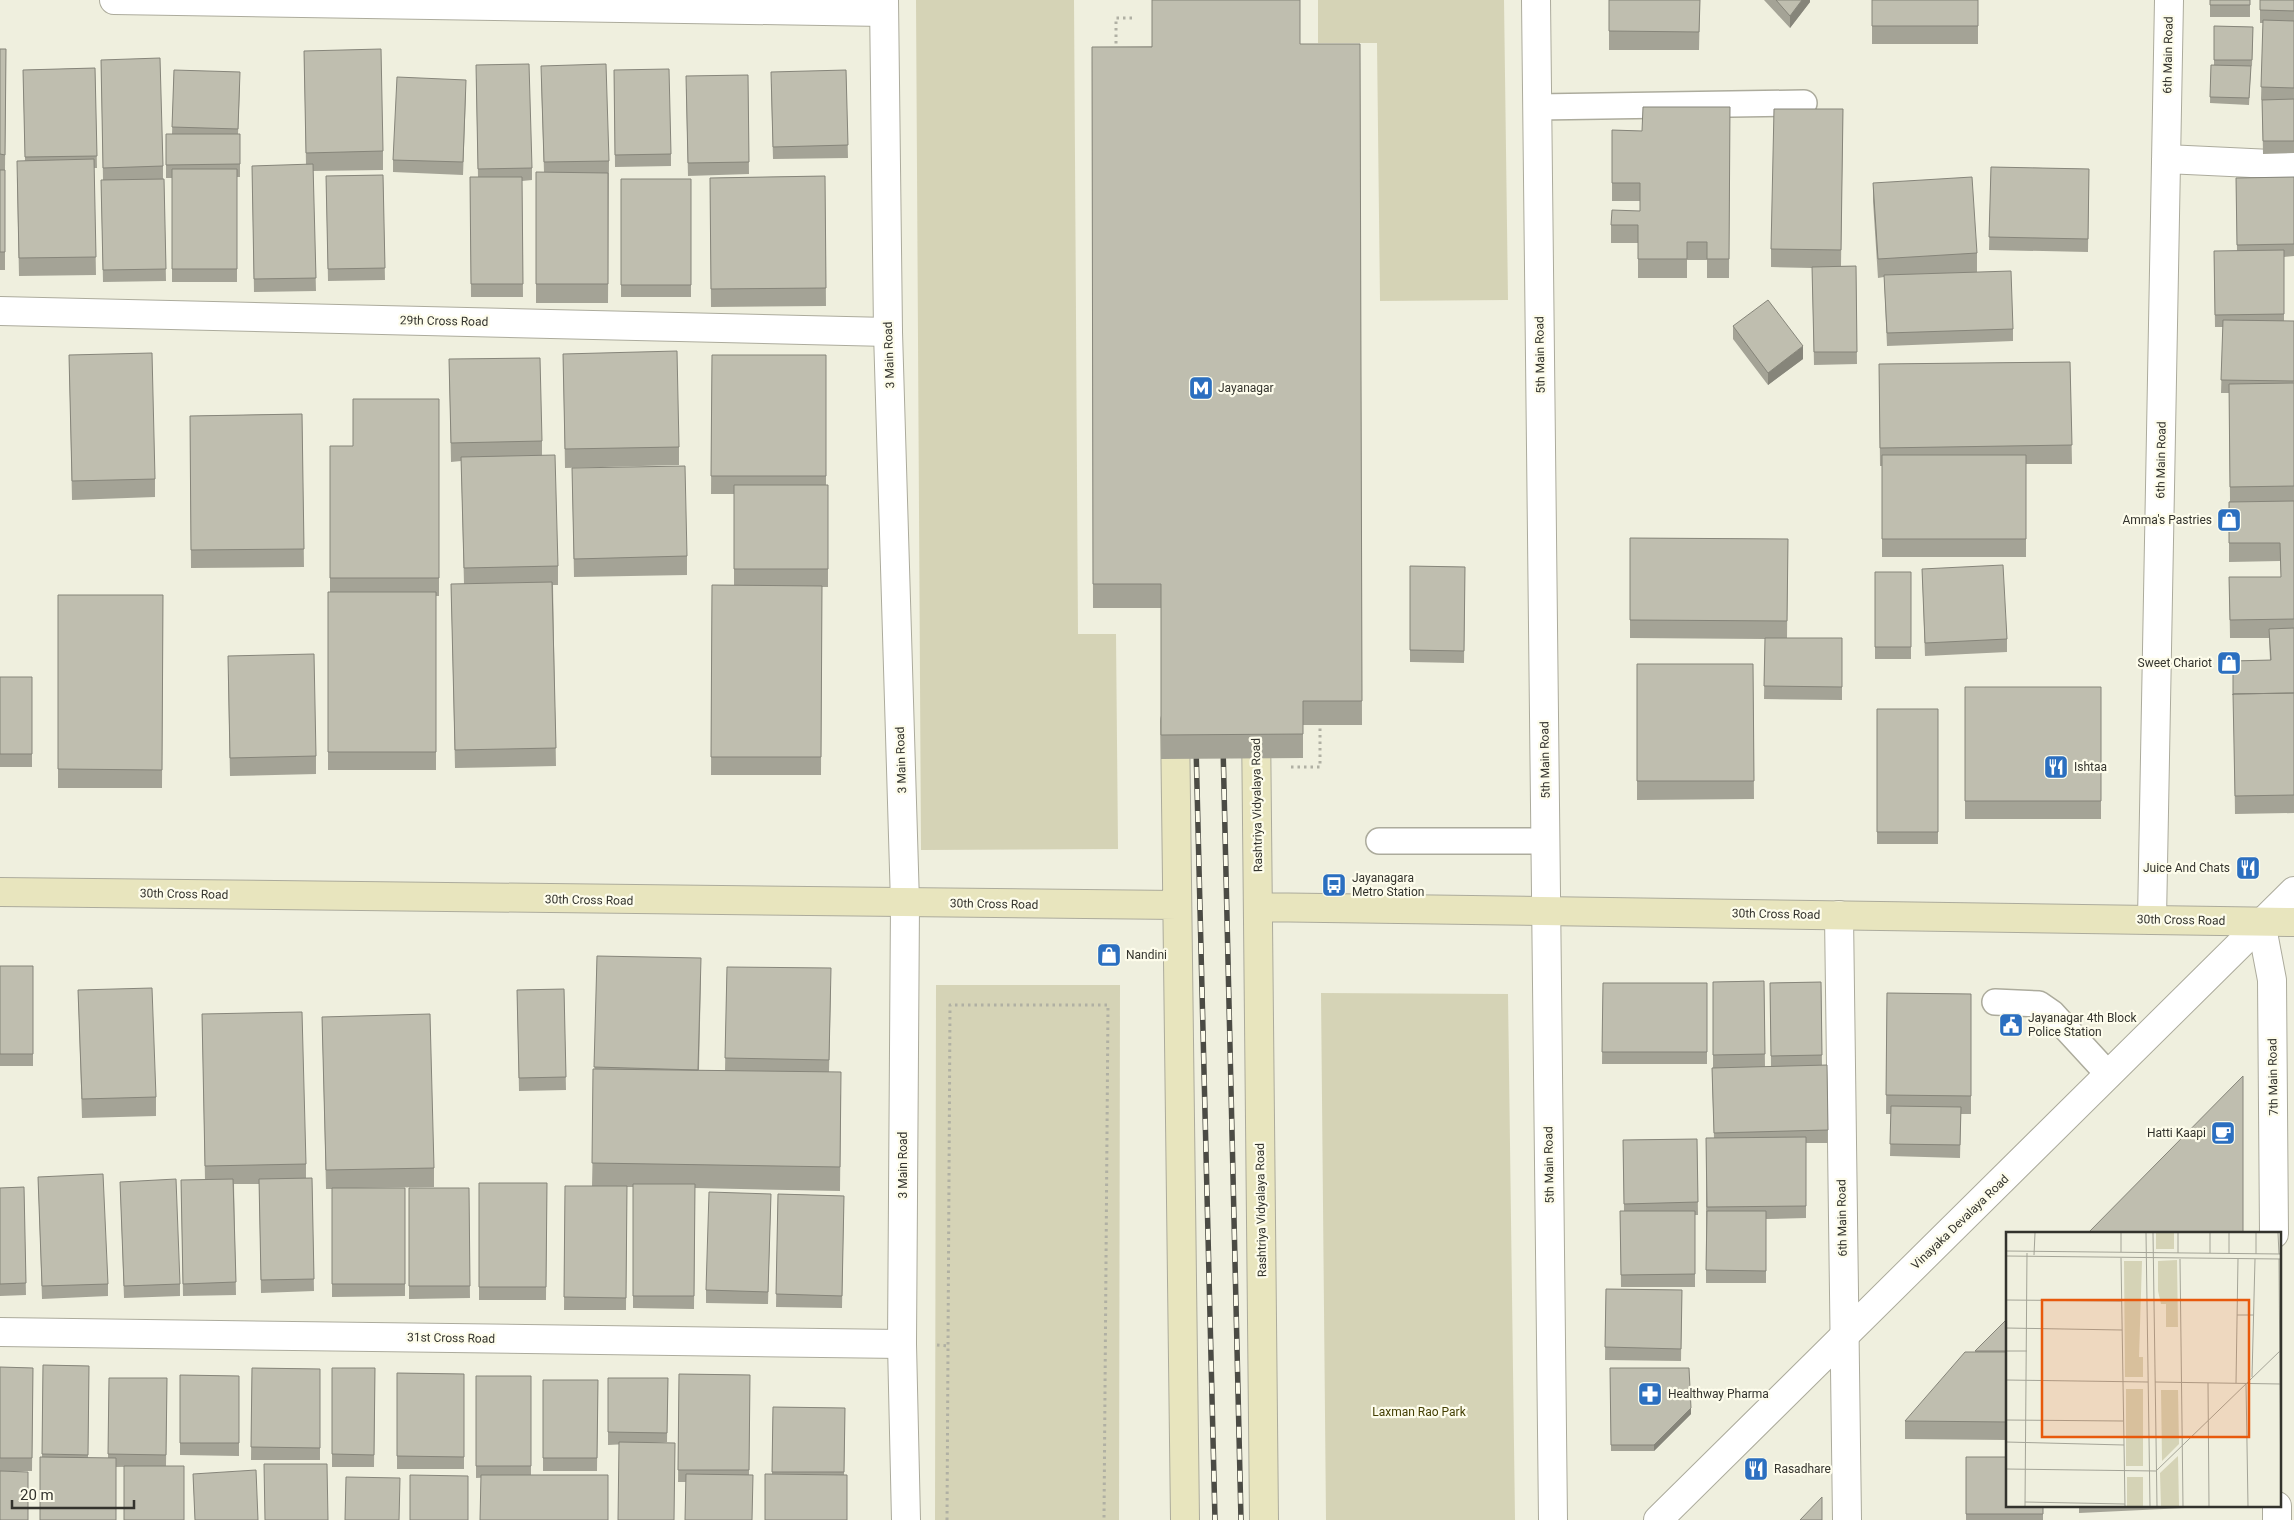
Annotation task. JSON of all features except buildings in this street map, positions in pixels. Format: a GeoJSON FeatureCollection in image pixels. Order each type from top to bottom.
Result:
{"type":"FeatureCollection","features":[{"type":"Feature","properties":{"kind":"main road"},"geometry":{"type":"LineString","coordinates":[[1175,697],[1185,1520]]}},
{"type":"Feature","properties":{"kind":"main road","name":"Rashtriya Vidyalaya Road"},"geometry":{"type":"LineString","coordinates":[[1256,697],[1264,1520]]}},
{"type":"Feature","properties":{"kind":"main road","name":"30th Cross Road"},"geometry":{"type":"LineString","coordinates":[[0,892],[1177,905]]}},
{"type":"Feature","properties":{"kind":"main road","name":"30th Cross Road"},"geometry":{"type":"LineString","coordinates":[[1259,907],[2294,922]]}},
{"type":"Feature","properties":{"kind":"street"},"geometry":{"type":"LineString","coordinates":[[114,0],[884,6]]}},
{"type":"Feature","properties":{"kind":"street","name":"5th Main Road"},"geometry":{"type":"LineString","coordinates":[[1536,0],[1554,1520]]}},
{"type":"Feature","properties":{"kind":"street","name":"6th Main Road"},"geometry":{"type":"LineString","coordinates":[[2152,920],[2170,0]]}},
{"type":"Feature","properties":{"kind":"street","name":"3 Main Road"},"geometry":{"type":"LineString","coordinates":[[884,6],[888,332],[905,903],[902,1344],[906,1520]]}},
{"type":"Feature","properties":{"kind":"street"},"geometry":{"type":"LineString","coordinates":[[2166,159],[2294,165]]}},
{"type":"Feature","properties":{"kind":"street","name":"29th Cross Road"},"geometry":{"type":"LineString","coordinates":[[0,311],[888,332]]}},
{"type":"Feature","properties":{"kind":"street","name":"Vinayaka Devalaya Road"},"geometry":{"type":"LineString","coordinates":[[1658,1520],[2294,891]]}},
{"type":"Feature","properties":{"kind":"street","name":"6th Main Road"},"geometry":{"type":"LineString","coordinates":[[1839,915],[1847,1520]]}},
{"type":"Feature","properties":{"kind":"street","name":"7th Main Road"},"geometry":{"type":"LineString","coordinates":[[2261,922],[2272,980],[2274,1232]]}},
{"type":"Feature","properties":{"kind":"street","name":"31st Cross Road"},"geometry":{"type":"LineString","coordinates":[[0,1332],[902,1344]]}},
{"type":"Feature","properties":{"kind":"lane"},"geometry":{"type":"LineString","coordinates":[[1537,107],[1804,103]]}},
{"type":"Feature","properties":{"kind":"lane"},"geometry":{"type":"LineString","coordinates":[[1379,841],[1546,841]]}},
{"type":"Feature","properties":{"kind":"lane"},"geometry":{"type":"LineString","coordinates":[[1995,1002],[2039,1004],[2052,1013],[2109,1075]]}},
{"type":"Feature","properties":{"kind":"path"},"geometry":{"type":"LineString","coordinates":[[1116,53],[1116,18],[1132,18]]}},
{"type":"Feature","properties":{"kind":"path"},"geometry":{"type":"LineString","coordinates":[[1290,767],[1320,767],[1320,716]]}},
{"type":"Feature","properties":{"kind":"path"},"geometry":{"type":"LineString","coordinates":[[947,1520],[950,1005],[1108,1005],[1104,1520]]}},
{"type":"Feature","properties":{"kind":"green space"},"geometry":{"type":"Polygon","coordinates":[[[916,0],[1074,0],[1078,634],[1116,634],[1118,849],[921,850],[916,0]]]}},
{"type":"Feature","properties":{"kind":"green space"},"geometry":{"type":"Polygon","coordinates":[[[1318,0],[1504,0],[1508,300],[1380,301],[1377,43],[1318,43],[1318,0]]]}},
{"type":"Feature","properties":{"kind":"green space"},"geometry":{"type":"Polygon","coordinates":[[[936,985],[1120,985],[1119,1520],[935,1520],[936,985]]]}},
{"type":"Feature","properties":{"kind":"green space","name":"Laxman Rao Park"},"geometry":{"type":"Polygon","coordinates":[[[1321,993],[1508,994],[1515,1520],[1326,1520],[1321,993]]]}},
{"type":"Feature","properties":{"kind":"railway"},"geometry":{"type":"LineString","coordinates":[[1196,745],[1215,1520]]}},
{"type":"Feature","properties":{"kind":"railway"},"geometry":{"type":"LineString","coordinates":[[1223,745],[1241,1520]]}},
{"type":"Feature","properties":{"kind":"place","name":"Jayanagar"},"geometry":{"type":"Point","coordinates":[1201,388]}},
{"type":"Feature","properties":{"kind":"place","name":"Amma's Pastries"},"geometry":{"type":"Point","coordinates":[2229,520]}},
{"type":"Feature","properties":{"kind":"place","name":"Sweet Chariot"},"geometry":{"type":"Point","coordinates":[2229,663]}},
{"type":"Feature","properties":{"kind":"place","name":"Ishtaa"},"geometry":{"type":"Point","coordinates":[2056,767]}},
{"type":"Feature","properties":{"kind":"place","name":"Juice And Chats"},"geometry":{"type":"Point","coordinates":[2248,868]}},
{"type":"Feature","properties":{"kind":"place","name":"Jayanagara Metro Station"},"geometry":{"type":"Point","coordinates":[1334,885]}},
{"type":"Feature","properties":{"kind":"place","name":"Nandini"},"geometry":{"type":"Point","coordinates":[1109,955]}},
{"type":"Feature","properties":{"kind":"place","name":"Jayanagar 4th Block Police Station"},"geometry":{"type":"Point","coordinates":[2011,1025]}},
{"type":"Feature","properties":{"kind":"place","name":"Hatti Kaapi"},"geometry":{"type":"Point","coordinates":[2223,1133]}},
{"type":"Feature","properties":{"kind":"place","name":"Healthway Pharma"},"geometry":{"type":"Point","coordinates":[1650,1394]}},
{"type":"Feature","properties":{"kind":"place","name":"Rasadhare"},"geometry":{"type":"Point","coordinates":[1756,1469]}}]}
